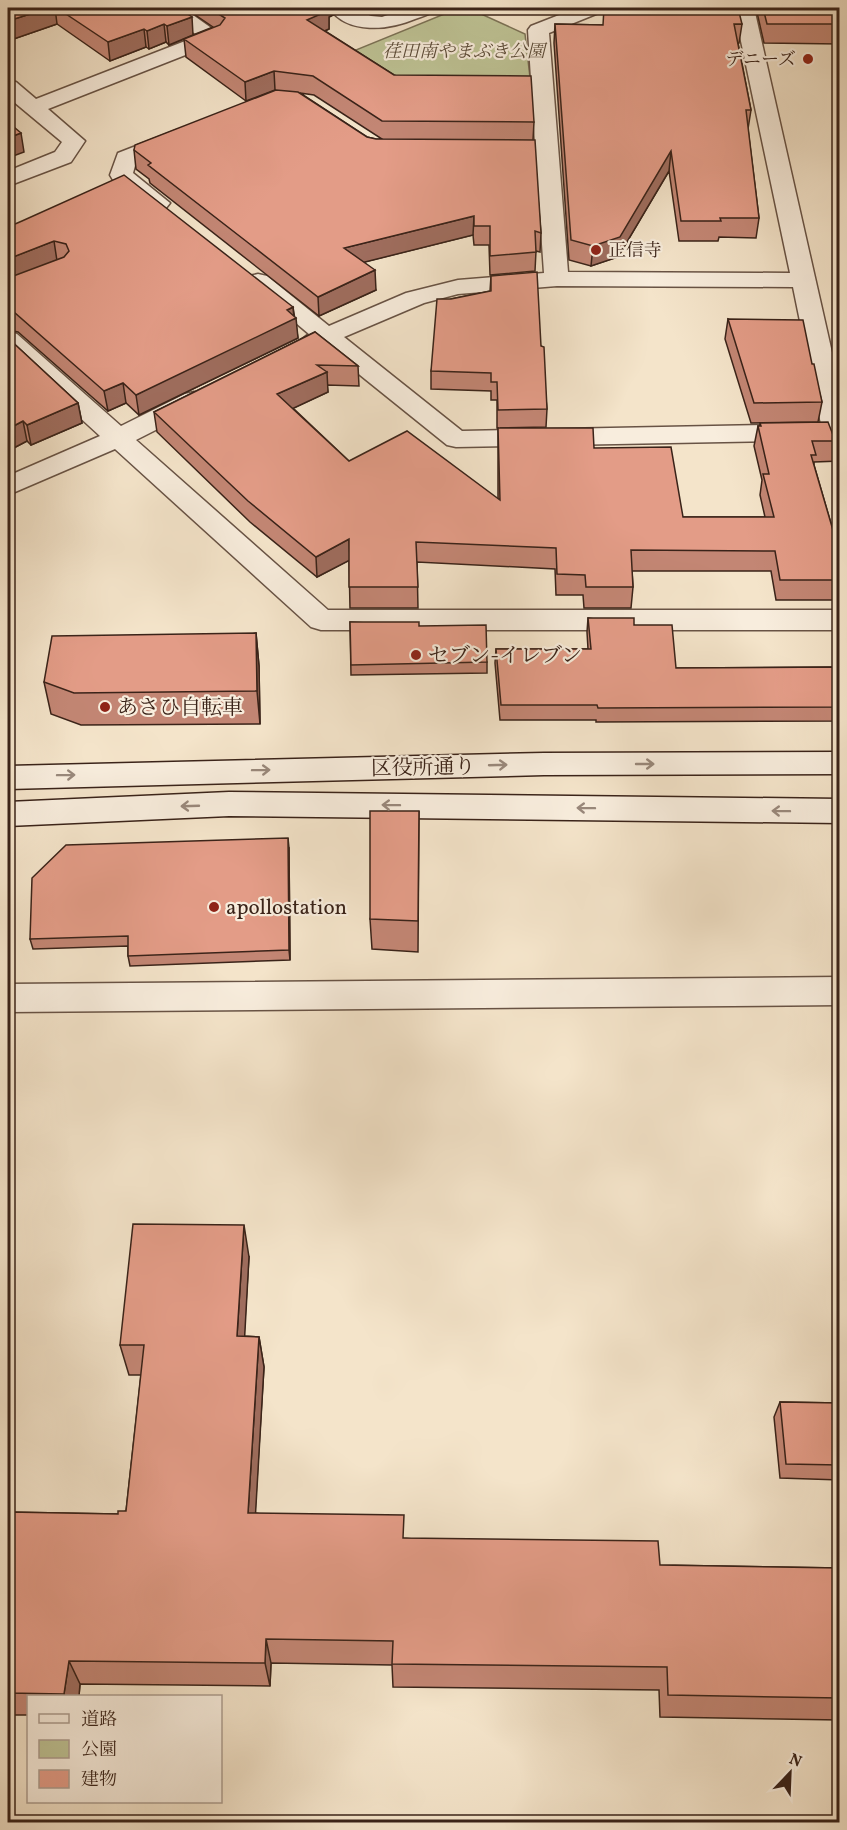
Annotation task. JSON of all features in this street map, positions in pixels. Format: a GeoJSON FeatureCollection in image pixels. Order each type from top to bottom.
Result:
{"type":"FeatureCollection","features":[{"type":"Feature","properties":{"kind":"street"},"geometry":{"type":"LineString","coordinates":[[34,107],[214,37],[170,8]]}},
{"type":"Feature","properties":{"kind":"street"},"geometry":{"type":"LineString","coordinates":[[339,8],[360,21],[383,25],[425,8]]}},
{"type":"Feature","properties":{"kind":"street"},"geometry":{"type":"LineString","coordinates":[[557,279],[538,30],[594,8]]}},
{"type":"Feature","properties":{"kind":"street"},"geometry":{"type":"LineString","coordinates":[[243,270],[456,439],[837,441],[744,8]]}},
{"type":"Feature","properties":{"kind":"street"},"geometry":{"type":"LineString","coordinates":[[8,87],[74,141],[63,157],[8,179]]}},
{"type":"Feature","properties":{"kind":"street"},"geometry":{"type":"LineString","coordinates":[[177,219],[121,175],[126,158],[200,128]]}},
{"type":"Feature","properties":{"kind":"street"},"geometry":{"type":"LineString","coordinates":[[468,150],[547,150]]}},
{"type":"Feature","properties":{"kind":"street"},"geometry":{"type":"LineString","coordinates":[[285,356],[327,335],[415,298],[458,287],[557,279],[802,280]]}},
{"type":"Feature","properties":{"kind":"street"},"geometry":{"type":"LineString","coordinates":[[8,339],[321,620],[840,620]]}},
{"type":"Feature","properties":{"kind":"street"},"geometry":{"type":"LineString","coordinates":[[8,486],[116,438],[211,392]]}},
{"type":"Feature","properties":{"kind":"street","name":"区役所通り"},"geometry":{"type":"LineString","coordinates":[[8,778],[544,764],[840,763]]}},
{"type":"Feature","properties":{"kind":"street","name":"区役所通り"},"geometry":{"type":"LineString","coordinates":[[8,814],[229,804],[840,812]]}},
{"type":"Feature","properties":{"kind":"street"},"geometry":{"type":"LineString","coordinates":[[8,998],[840,991]]}},
{"type":"Feature","properties":{"kind":"green space","name":"荏田南やまぶき公園"},"geometry":{"type":"Polygon","coordinates":[[[459,8],[468,8],[525,34],[532,95],[407,88],[346,54],[459,8]]]}},
{"type":"Feature","properties":{"kind":"building"},"geometry":{"type":"Polygon","coordinates":[[[8,8],[49,8],[8,21],[8,8]]]}},
{"type":"Feature","properties":{"kind":"building"},"geometry":{"type":"Polygon","coordinates":[[[57,8],[179,8],[192,17],[147,31],[144,29],[108,42],[57,8]]]}},
{"type":"Feature","properties":{"kind":"building"},"geometry":{"type":"Polygon","coordinates":[[[209,8],[323,8],[328,11],[307,20],[394,75],[531,76],[534,122],[382,121],[313,76],[274,71],[245,82],[184,39],[220,25],[225,18],[209,8]]]}},
{"type":"Feature","properties":{"kind":"building"},"geometry":{"type":"Polygon","coordinates":[[[604,8],[738,8],[742,24],[734,24],[751,110],[746,110],[759,218],[681,221],[671,151],[620,237],[593,246],[571,240],[555,24],[603,25],[604,8]]]}},
{"type":"Feature","properties":{"kind":"building"},"geometry":{"type":"Polygon","coordinates":[[[763,8],[840,8],[840,24],[767,24],[763,8]]]}},
{"type":"Feature","properties":{"kind":"building"},"geometry":{"type":"Polygon","coordinates":[[[276,90],[298,92],[367,137],[376,139],[535,140],[541,233],[535,231],[536,252],[490,256],[490,226],[474,226],[474,216],[344,248],[375,270],[318,297],[148,165],[151,163],[134,150],[135,145],[276,90]]]}},
{"type":"Feature","properties":{"kind":"building"},"geometry":{"type":"Polygon","coordinates":[[[8,122],[21,133],[8,138],[8,122]]]}},
{"type":"Feature","properties":{"kind":"building"},"geometry":{"type":"Polygon","coordinates":[[[124,175],[293,307],[287,310],[296,318],[136,395],[123,383],[104,391],[15,313],[8,311],[8,278],[64,257],[69,251],[66,244],[54,241],[8,259],[8,227],[124,175]]]}},
{"type":"Feature","properties":{"kind":"building"},"geometry":{"type":"Polygon","coordinates":[[[537,272],[547,409],[498,410],[497,382],[491,382],[491,373],[431,371],[437,299],[451,299],[491,291],[491,276],[537,272]]]}},
{"type":"Feature","properties":{"kind":"building"},"geometry":{"type":"Polygon","coordinates":[[[728,319],[803,320],[822,402],[754,403],[728,319]]]}},
{"type":"Feature","properties":{"kind":"building"},"geometry":{"type":"Polygon","coordinates":[[[315,332],[358,366],[317,365],[327,372],[277,394],[349,461],[407,431],[500,500],[498,428],[593,428],[594,448],[671,447],[683,517],[774,517],[763,474],[769,474],[758,426],[761,426],[760,423],[828,422],[833,435],[840,437],[840,441],[812,441],[816,455],[811,455],[837,544],[840,544],[840,580],[780,580],[775,551],[631,550],[633,587],[586,587],[585,575],[557,574],[556,548],[416,542],[418,587],[349,587],[349,539],[316,557],[248,501],[154,412],[315,332]]]}},
{"type":"Feature","properties":{"kind":"building"},"geometry":{"type":"Polygon","coordinates":[[[8,338],[78,403],[27,425],[23,421],[8,429],[8,338]]]}},
{"type":"Feature","properties":{"kind":"building"},"geometry":{"type":"Polygon","coordinates":[[[588,618],[634,618],[634,625],[672,625],[676,668],[840,667],[840,707],[598,708],[597,705],[501,705],[496,649],[591,649],[588,618]]]}},
{"type":"Feature","properties":{"kind":"building"},"geometry":{"type":"Polygon","coordinates":[[[350,622],[419,622],[419,626],[486,625],[487,662],[351,665],[350,622]]]}},
{"type":"Feature","properties":{"kind":"building"},"geometry":{"type":"Polygon","coordinates":[[[256,633],[257,691],[74,693],[44,682],[52,636],[256,633]]]}},
{"type":"Feature","properties":{"kind":"building"},"geometry":{"type":"Polygon","coordinates":[[[370,811],[419,811],[418,921],[370,919],[370,811]]]}},
{"type":"Feature","properties":{"kind":"building"},"geometry":{"type":"Polygon","coordinates":[[[288,838],[289,950],[128,956],[128,936],[30,939],[32,878],[66,845],[288,838]]]}},
{"type":"Feature","properties":{"kind":"building"},"geometry":{"type":"Polygon","coordinates":[[[133,1224],[244,1225],[237,1336],[259,1337],[248,1513],[404,1515],[403,1538],[658,1541],[660,1565],[840,1568],[840,1698],[668,1695],[667,1667],[392,1664],[393,1641],[266,1639],[265,1663],[69,1661],[64,1694],[8,1693],[8,1512],[118,1514],[118,1511],[126,1511],[144,1345],[120,1345],[133,1224]]]}},
{"type":"Feature","properties":{"kind":"building"},"geometry":{"type":"Polygon","coordinates":[[[780,1402],[840,1403],[840,1465],[786,1464],[780,1402]]]}},
{"type":"Feature","properties":{"kind":"place","name":"デニーズ"},"geometry":{"type":"Point","coordinates":[808,59]}},
{"type":"Feature","properties":{"kind":"place","name":"正信寺"},"geometry":{"type":"Point","coordinates":[596,250]}},
{"type":"Feature","properties":{"kind":"place","name":"セブン-イレブン"},"geometry":{"type":"Point","coordinates":[416,655]}},
{"type":"Feature","properties":{"kind":"place","name":"あさひ自転車"},"geometry":{"type":"Point","coordinates":[105,707]}},
{"type":"Feature","properties":{"kind":"place","name":"apollostation"},"geometry":{"type":"Point","coordinates":[214,907]}}]}
